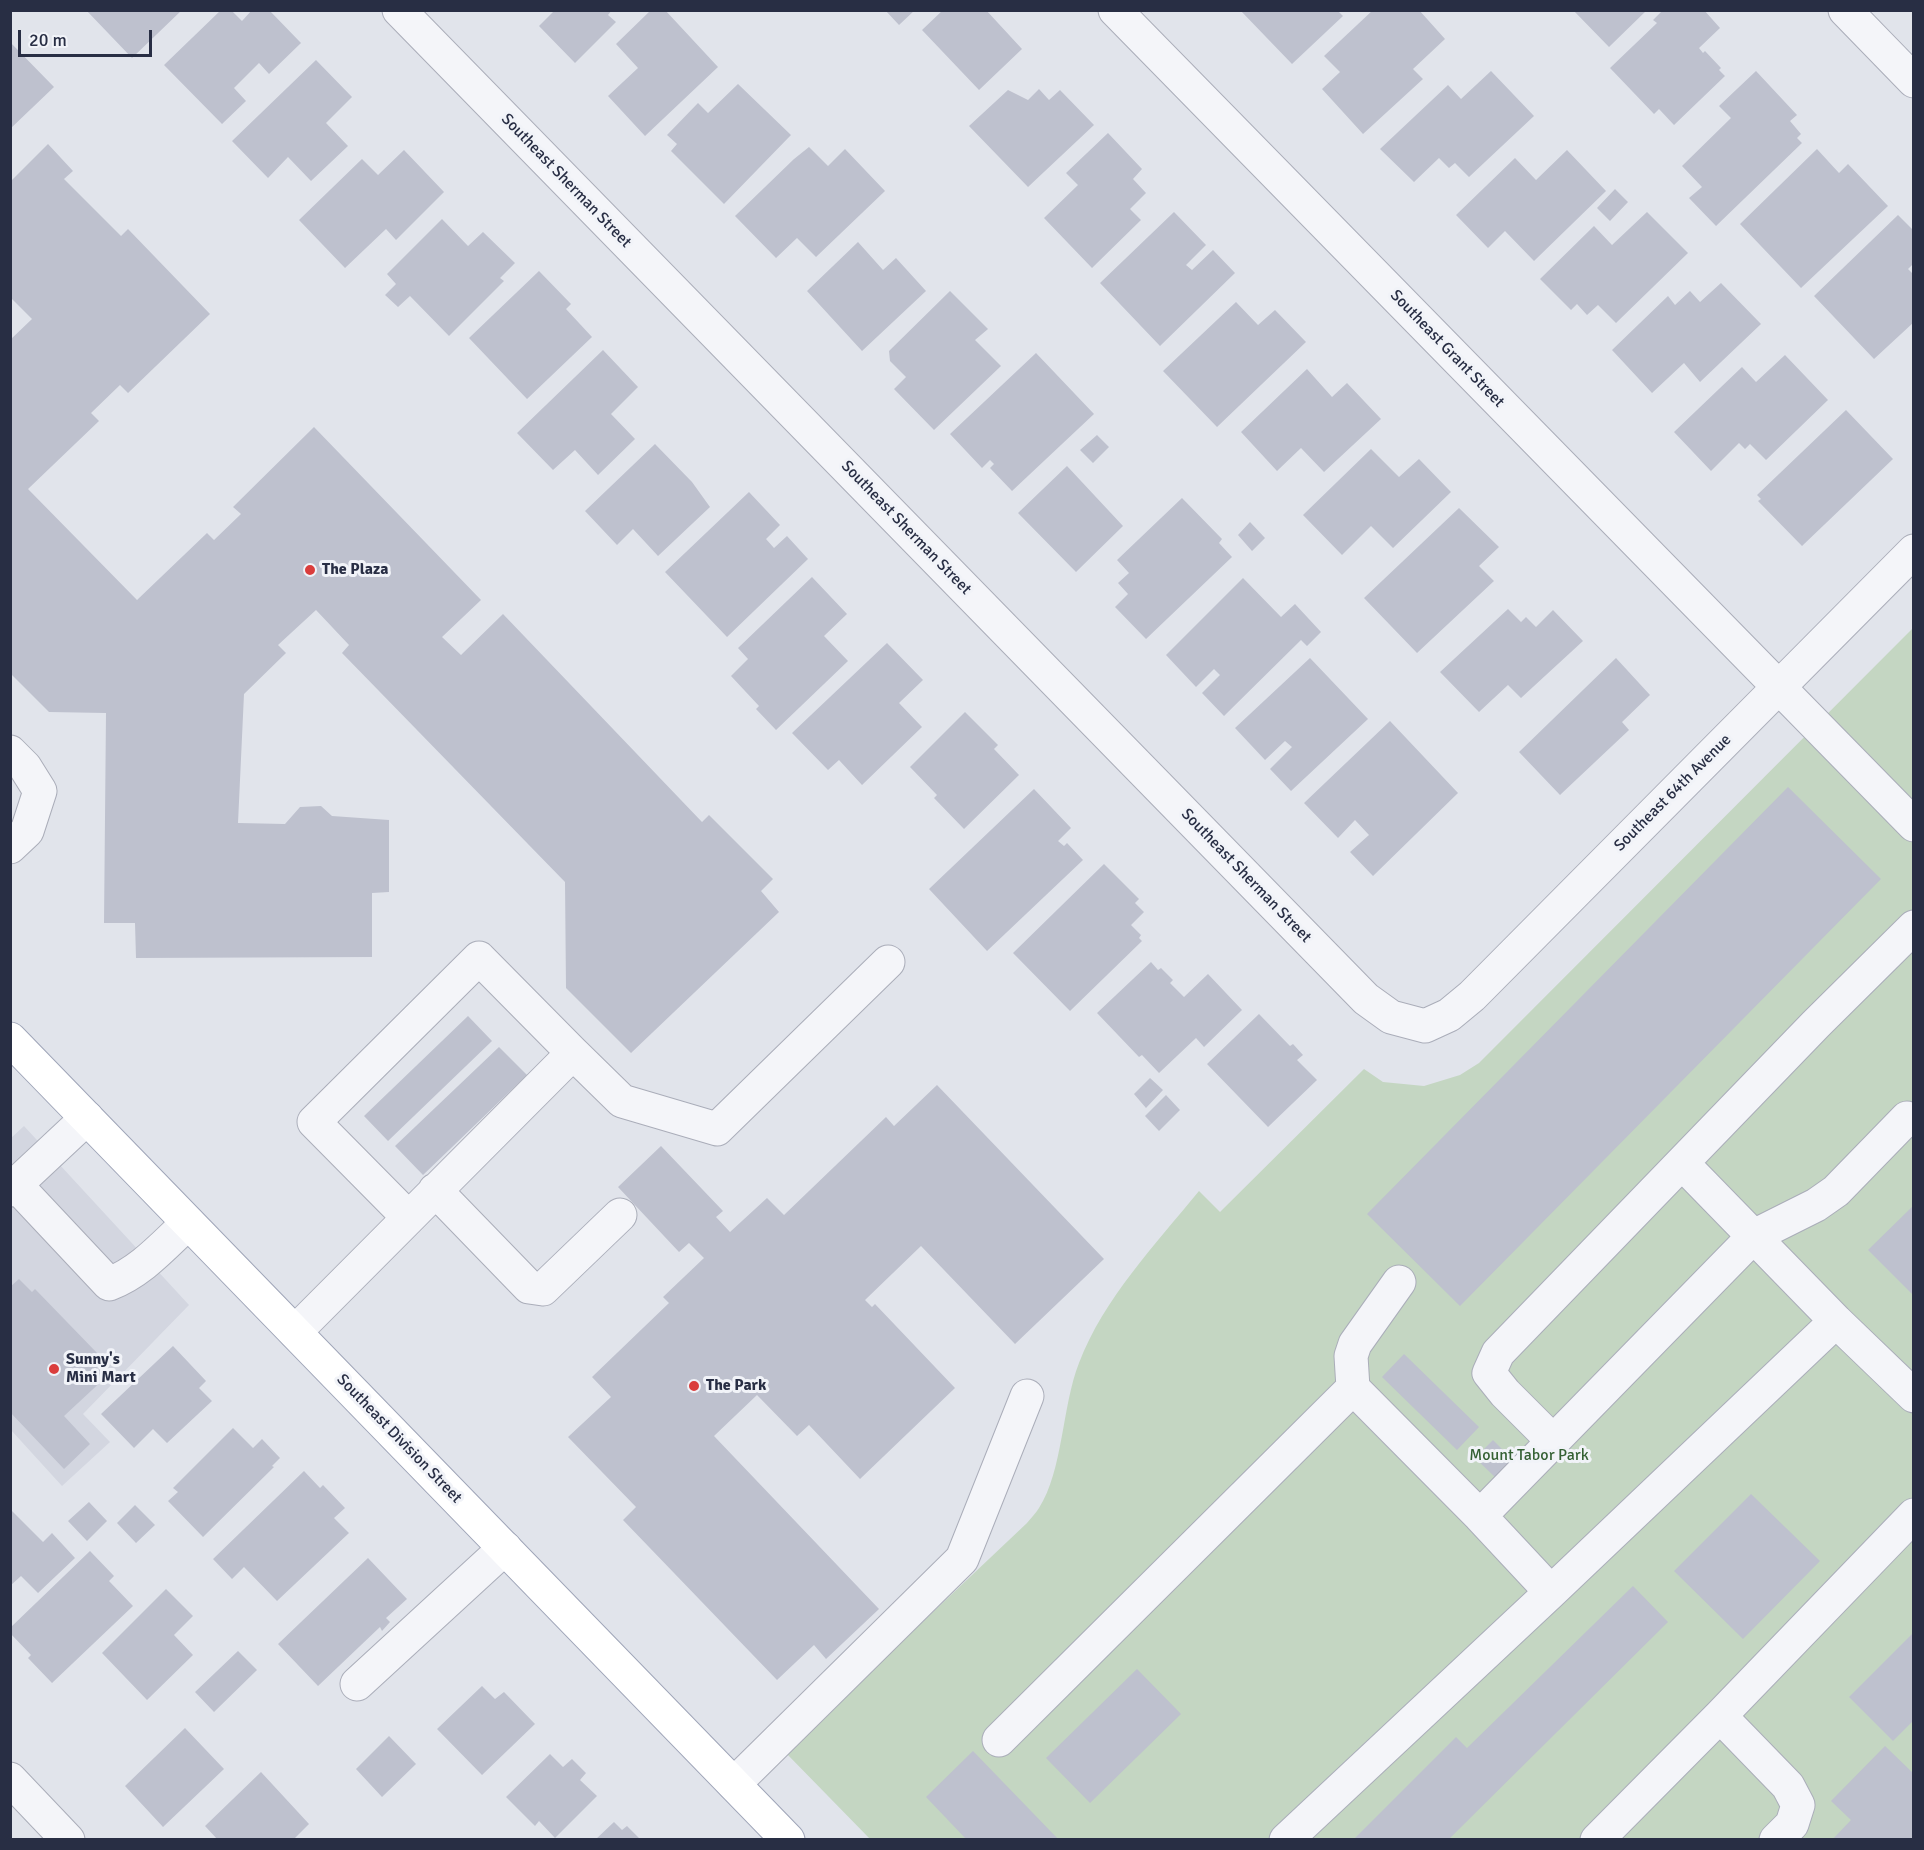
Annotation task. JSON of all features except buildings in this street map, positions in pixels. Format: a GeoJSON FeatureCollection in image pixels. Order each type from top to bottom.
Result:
{"type":"FeatureCollection","features":[{"type":"Feature","properties":{"kind":"main road","name":"Southeast Division Street"},"geometry":{"type":"LineString","coordinates":[[10,1039],[734,1784],[782,1837]]}},
{"type":"Feature","properties":{"kind":"street","name":"Southeast Sherman Street"},"geometry":{"type":"LineString","coordinates":[[399,10],[1366,999],[1391,1017],[1425,1026]]}},
{"type":"Feature","properties":{"kind":"street","name":"Southeast Grant Street"},"geometry":{"type":"LineString","coordinates":[[1115,10],[1914,825]]}},
{"type":"Feature","properties":{"kind":"street"},"geometry":{"type":"LineString","coordinates":[[1845,10],[1914,81]]}},
{"type":"Feature","properties":{"kind":"street","name":"Southeast 64th Avenue"},"geometry":{"type":"LineString","coordinates":[[1425,1026],[1449,1015],[1472,996],[1914,551]]}},
{"type":"Feature","properties":{"kind":"street"},"geometry":{"type":"LineString","coordinates":[[10,752],[25,767],[40,792],[27,831],[10,847]]}},
{"type":"Feature","properties":{"kind":"street"},"geometry":{"type":"LineString","coordinates":[[1553,1441],[1505,1393],[1489,1373],[1498,1353],[1808,1032],[1914,927]]}},
{"type":"Feature","properties":{"kind":"street"},"geometry":{"type":"LineString","coordinates":[[408,1217],[314,1122],[479,958],[622,1101],[717,1129],[888,962]]}},
{"type":"Feature","properties":{"kind":"street"},"geometry":{"type":"LineString","coordinates":[[295,1332],[573,1053]]}},
{"type":"Feature","properties":{"kind":"street"},"geometry":{"type":"LineString","coordinates":[[87,1118],[13,1187],[109,1284],[124,1278],[150,1258],[188,1222]]}},
{"type":"Feature","properties":{"kind":"street"},"geometry":{"type":"LineString","coordinates":[[1480,1516],[1754,1236],[1816,1205],[1836,1191],[1907,1118]]}},
{"type":"Feature","properties":{"kind":"street"},"geometry":{"type":"LineString","coordinates":[[1682,1163],[1836,1321],[1914,1396]]}},
{"type":"Feature","properties":{"kind":"street"},"geometry":{"type":"LineString","coordinates":[[435,1190],[529,1287],[543,1289],[620,1215]]}},
{"type":"Feature","properties":{"kind":"street"},"geometry":{"type":"LineString","coordinates":[[1399,1282],[1355,1344],[1351,1356],[1353,1388],[1480,1516],[1551,1592]]}},
{"type":"Feature","properties":{"kind":"street"},"geometry":{"type":"LineString","coordinates":[[1286,1839],[1551,1592],[1836,1321]]}},
{"type":"Feature","properties":{"kind":"street"},"geometry":{"type":"LineString","coordinates":[[999,1740],[1353,1388]]}},
{"type":"Feature","properties":{"kind":"street"},"geometry":{"type":"LineString","coordinates":[[734,1784],[962,1559],[1027,1396]]}},
{"type":"Feature","properties":{"kind":"street"},"geometry":{"type":"LineString","coordinates":[[1597,1839],[1720,1716],[1914,1515]]}},
{"type":"Feature","properties":{"kind":"street"},"geometry":{"type":"LineString","coordinates":[[357,1684],[505,1548]]}},
{"type":"Feature","properties":{"kind":"street"},"geometry":{"type":"LineString","coordinates":[[1720,1716],[1788,1786],[1798,1805],[1792,1824],[1776,1839]]}},
{"type":"Feature","properties":{"kind":"street"},"geometry":{"type":"LineString","coordinates":[[10,1779],[68,1839]]}},
{"type":"Feature","properties":{"kind":"shaded area"},"geometry":{"type":"Polygon","coordinates":[[[24,1126],[189,1305],[83,1414],[110,1442],[62,1486],[11,1430],[10,1139],[24,1126]]]}},
{"type":"Feature","properties":{"kind":"green space","name":"Mount Tabor Park"},"geometry":{"type":"Polygon","coordinates":[[[1913,628],[1913,1839],[870,1839],[785,1752],[1036,1512],[1047,1493],[1053,1476],[1073,1380],[1090,1339],[1116,1294],[1199,1191],[1220,1212],[1364,1069],[1383,1082],[1424,1086],[1460,1075],[1479,1063],[1913,628]]]}},
{"type":"Feature","properties":{"kind":"place","name":"The Plaza"},"geometry":{"type":"Point","coordinates":[310,570]}},
{"type":"Feature","properties":{"kind":"place","name":"Sunny's Mini Mart"},"geometry":{"type":"Point","coordinates":[54,1369]}},
{"type":"Feature","properties":{"kind":"place","name":"The Park"},"geometry":{"type":"Point","coordinates":[694,1386]}}]}
